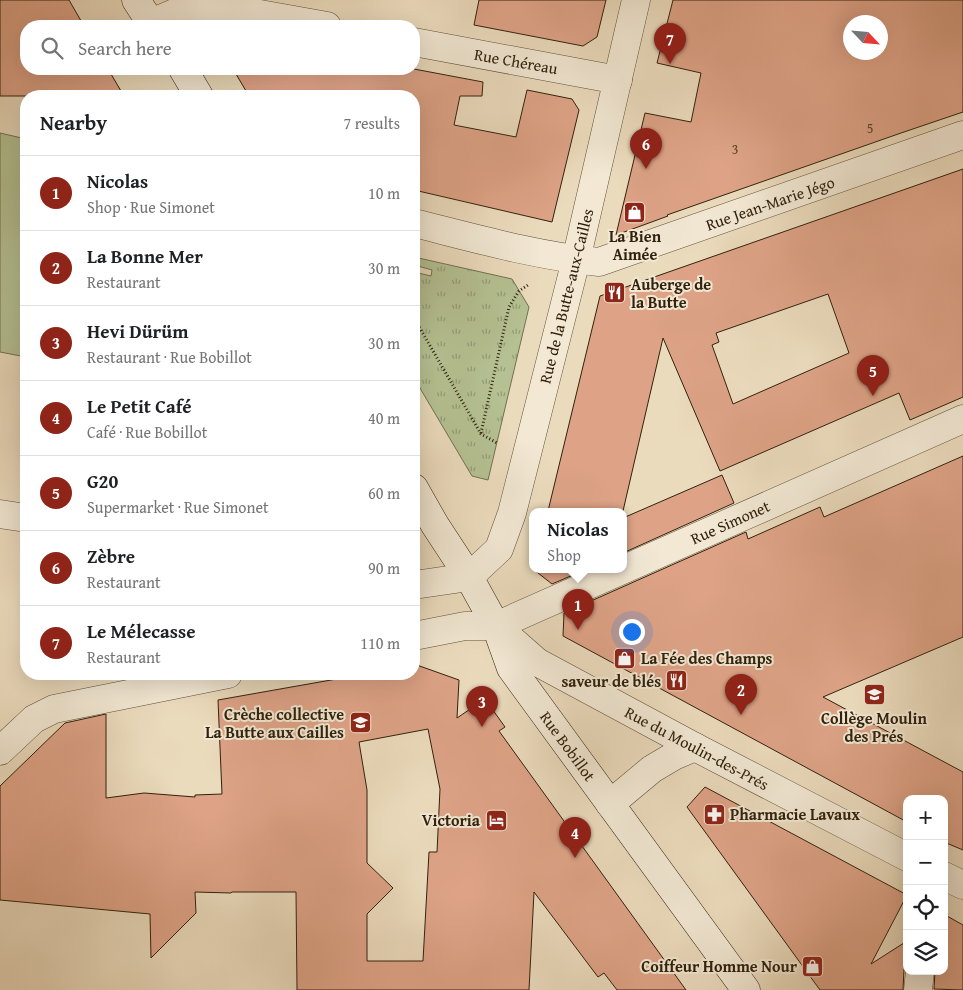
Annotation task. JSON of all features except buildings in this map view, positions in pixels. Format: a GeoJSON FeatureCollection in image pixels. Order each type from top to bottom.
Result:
{"type":"FeatureCollection","features":[{"type":"Feature","properties":{"kind":"street"},"geometry":{"type":"LineString","coordinates":[[136,0],[149,20]]}},
{"type":"Feature","properties":{"kind":"street","name":"Rue de la Butte-aux-Cailles"},"geometry":{"type":"LineString","coordinates":[[469,577],[499,549],[512,513],[576,260],[636,0]]}},
{"type":"Feature","properties":{"kind":"street"},"geometry":{"type":"LineString","coordinates":[[162,20],[186,8],[215,6],[293,20]]}},
{"type":"Feature","properties":{"kind":"street","name":"Rue Chéreau"},"geometry":{"type":"LineString","coordinates":[[420,43],[618,80]]}},
{"type":"Feature","properties":{"kind":"street"},"geometry":{"type":"LineString","coordinates":[[187,75],[195,90]]}},
{"type":"Feature","properties":{"kind":"street","name":"Rue Jean-Marie Jégo"},"geometry":{"type":"LineString","coordinates":[[420,224],[548,255],[599,262],[963,135]]}},
{"type":"Feature","properties":{"kind":"street","name":"Rue Simonet"},"geometry":{"type":"LineString","coordinates":[[627,568],[963,419]]}},
{"type":"Feature","properties":{"kind":"street","name":"Rue Bobillot"},"geometry":{"type":"LineString","coordinates":[[420,499],[469,577],[496,626],[511,668],[746,990]]}},
{"type":"Feature","properties":{"kind":"street"},"geometry":{"type":"LineString","coordinates":[[0,514],[20,517]]}},
{"type":"Feature","properties":{"kind":"street","name":"Rue Simonet"},"geometry":{"type":"LineString","coordinates":[[496,626],[616,573]]}},
{"type":"Feature","properties":{"kind":"street"},"geometry":{"type":"LineString","coordinates":[[420,584],[469,577]]}},
{"type":"Feature","properties":{"kind":"street"},"geometry":{"type":"LineString","coordinates":[[420,635],[465,626],[496,626]]}},
{"type":"Feature","properties":{"kind":"street","name":"Rue du Moulin-des-Prés"},"geometry":{"type":"LineString","coordinates":[[496,626],[537,662],[695,747],[903,855]]}},
{"type":"Feature","properties":{"kind":"street"},"geometry":{"type":"LineString","coordinates":[[0,752],[34,719],[54,709],[198,680]]}},
{"type":"Feature","properties":{"kind":"street"},"geometry":{"type":"LineString","coordinates":[[610,804],[652,769],[674,756],[695,747]]}},
{"type":"Feature","properties":{"kind":"street"},"geometry":{"type":"LineString","coordinates":[[948,878],[963,885]]}},
{"type":"Feature","properties":{"kind":"street"},"geometry":{"type":"LineString","coordinates":[[918,990],[920,975]]}},
{"type":"Feature","properties":{"kind":"path"},"geometry":{"type":"LineString","coordinates":[[481,434],[509,307],[519,290],[530,284]]}},
{"type":"Feature","properties":{"kind":"path"},"geometry":{"type":"LineString","coordinates":[[420,328],[481,434],[526,457]]}},
{"type":"Feature","properties":{"kind":"green space"},"geometry":{"type":"Polygon","coordinates":[[[0,133],[20,138],[20,356],[0,352],[0,133]]]}},
{"type":"Feature","properties":{"kind":"green space"},"geometry":{"type":"Polygon","coordinates":[[[420,258],[512,279],[529,307],[488,480],[472,476],[420,388],[420,273],[431,276],[432,270],[420,267],[420,258]]]}},
{"type":"Feature","properties":{"kind":"place","name":"Le Mélecasse"},"geometry":{"type":"Point","coordinates":[670,64]}},
{"type":"Feature","properties":{"kind":"place","name":"Zèbre"},"geometry":{"type":"Point","coordinates":[646,169]}},
{"type":"Feature","properties":{"kind":"place","name":"La Bien Aimée"},"geometry":{"type":"Point","coordinates":[635,212]}},
{"type":"Feature","properties":{"kind":"place","name":"Auberge de la Butte"},"geometry":{"type":"Point","coordinates":[615,293]}},
{"type":"Feature","properties":{"kind":"place","name":"G20"},"geometry":{"type":"Point","coordinates":[873,396]}},
{"type":"Feature","properties":{"kind":"place","name":"Nicolas"},"geometry":{"type":"Point","coordinates":[578,630]}},
{"type":"Feature","properties":{"kind":"place","name":"La Fée des Champs"},"geometry":{"type":"Point","coordinates":[625,658]}},
{"type":"Feature","properties":{"kind":"place","name":"saveur de blés"},"geometry":{"type":"Point","coordinates":[677,681]}},
{"type":"Feature","properties":{"kind":"place","name":"Collège Moulin des Prés"},"geometry":{"type":"Point","coordinates":[874,694]}},
{"type":"Feature","properties":{"kind":"place","name":"La Bonne Mer"},"geometry":{"type":"Point","coordinates":[741,715]}},
{"type":"Feature","properties":{"kind":"place","name":"Crèche collective La Butte aux Cailles"},"geometry":{"type":"Point","coordinates":[360,723]}},
{"type":"Feature","properties":{"kind":"place","name":"Hevi Dürüm"},"geometry":{"type":"Point","coordinates":[482,727]}},
{"type":"Feature","properties":{"kind":"place","name":"Pharmacie Lavaux"},"geometry":{"type":"Point","coordinates":[714,814]}},
{"type":"Feature","properties":{"kind":"place","name":"Victoria"},"geometry":{"type":"Point","coordinates":[496,820]}},
{"type":"Feature","properties":{"kind":"place","name":"Le Petit Café"},"geometry":{"type":"Point","coordinates":[575,858]}},
{"type":"Feature","properties":{"kind":"place","name":"Coiffeur Homme Nour"},"geometry":{"type":"Point","coordinates":[813,966]}}]}
